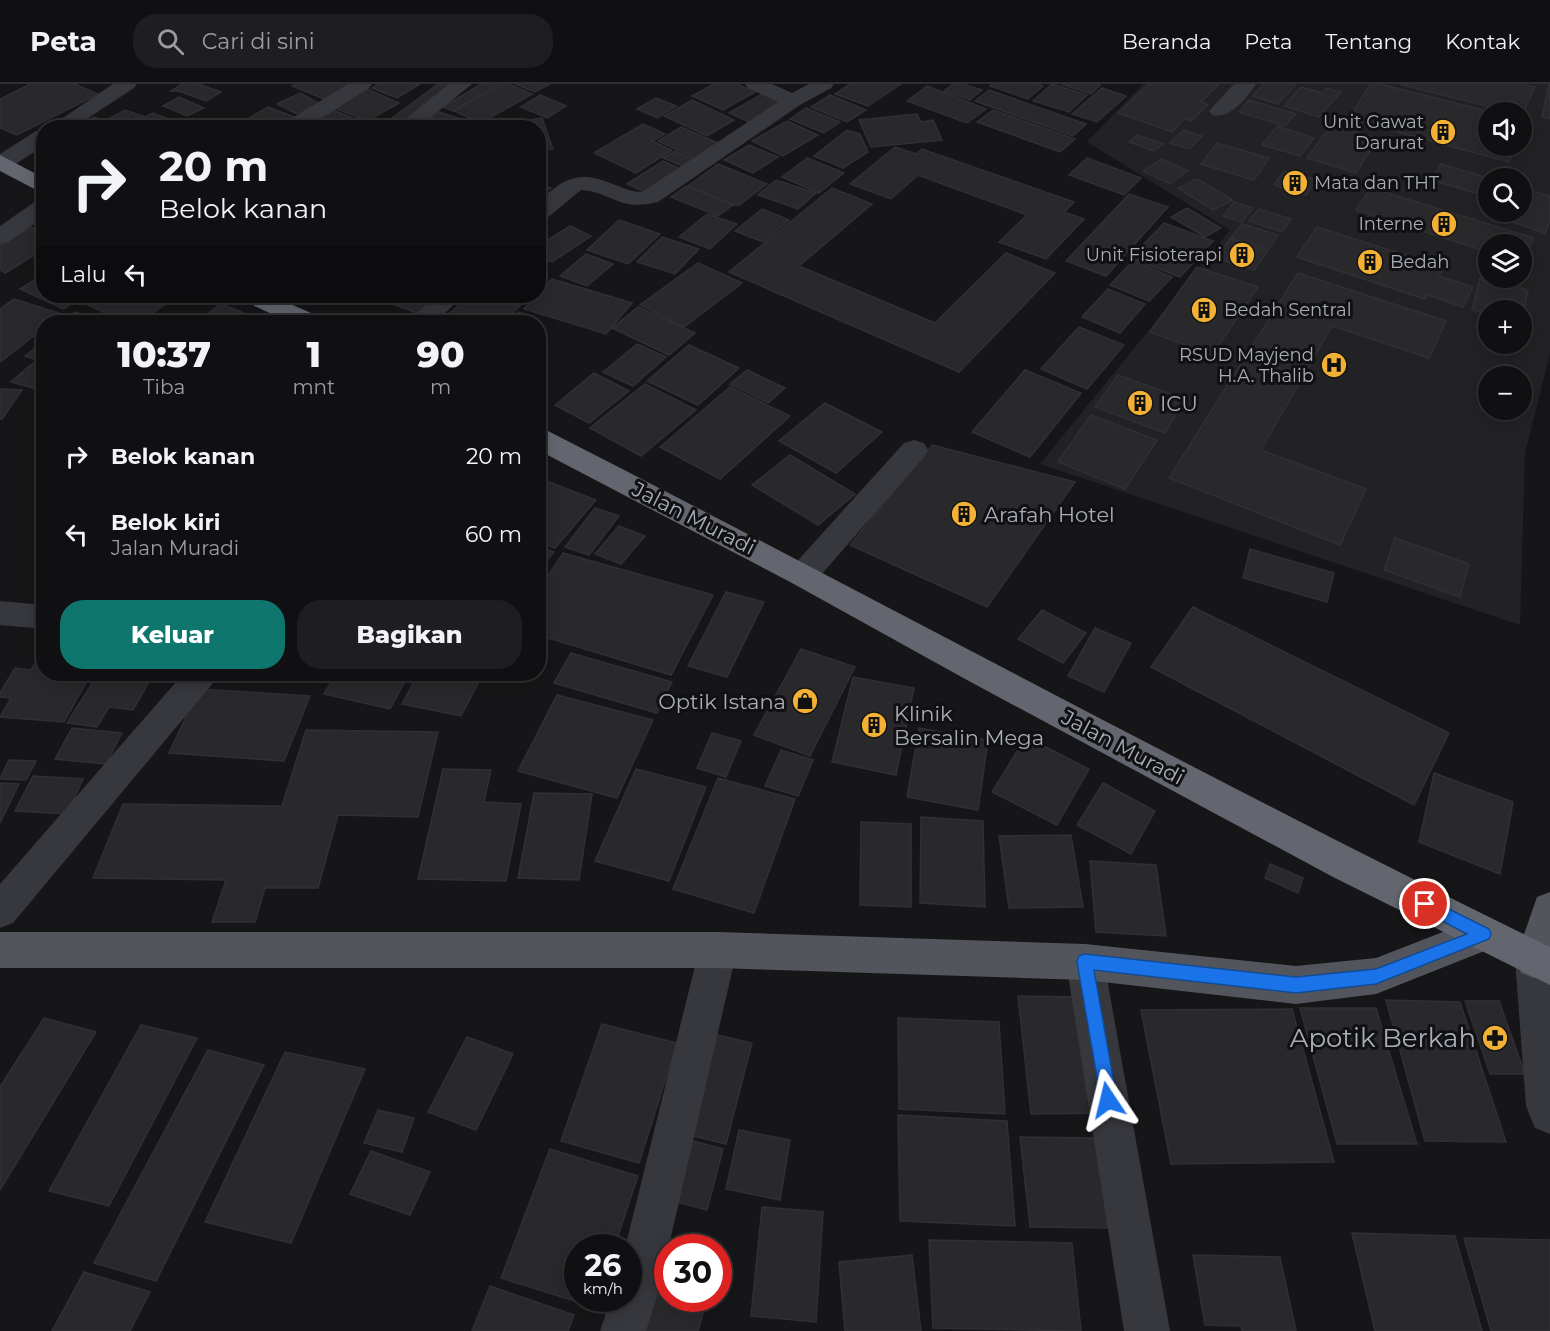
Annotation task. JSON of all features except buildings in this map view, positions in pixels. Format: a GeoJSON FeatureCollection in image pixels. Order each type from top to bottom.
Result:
{"type":"FeatureCollection","features":[{"type":"Feature","properties":{"kind":"highway"},"geometry":{"type":"LineString","coordinates":[[1,163],[36,183]]}},
{"type":"Feature","properties":{"kind":"highway"},"geometry":{"type":"LineString","coordinates":[[268,303],[294,315]]}},
{"type":"Feature","properties":{"kind":"highway","name":"Jalan Muradi"},"geometry":{"type":"LineString","coordinates":[[546,442],[803,574],[1010,688],[1542,963]]}},
{"type":"Feature","properties":{"kind":"main road"},"geometry":{"type":"LineString","coordinates":[[1542,963],[1550,909]]}},
{"type":"Feature","properties":{"kind":"main road"},"geometry":{"type":"LineString","coordinates":[[0,950],[718,950],[1085,962],[1296,985],[1376,976],[1484,934]]}},
{"type":"Feature","properties":{"kind":"street"},"geometry":{"type":"LineString","coordinates":[[71,120],[127,84]]}},
{"type":"Feature","properties":{"kind":"street"},"geometry":{"type":"LineString","coordinates":[[303,120],[362,84]]}},
{"type":"Feature","properties":{"kind":"street"},"geometry":{"type":"LineString","coordinates":[[415,120],[462,84]]}},
{"type":"Feature","properties":{"kind":"street"},"geometry":{"type":"LineString","coordinates":[[755,84],[793,101]]}},
{"type":"Feature","properties":{"kind":"street"},"geometry":{"type":"LineString","coordinates":[[546,207],[570,186],[583,182],[636,200],[644,200],[793,101],[824,84]]}},
{"type":"Feature","properties":{"kind":"street"},"geometry":{"type":"LineString","coordinates":[[1219,111],[1245,84]]}},
{"type":"Feature","properties":{"kind":"street"},"geometry":{"type":"LineString","coordinates":[[1,163],[36,141]]}},
{"type":"Feature","properties":{"kind":"street"},"geometry":{"type":"LineString","coordinates":[[0,237],[36,212]]}},
{"type":"Feature","properties":{"kind":"street"},"geometry":{"type":"LineString","coordinates":[[430,315],[442,303]]}},
{"type":"Feature","properties":{"kind":"street"},"geometry":{"type":"LineString","coordinates":[[803,574],[914,450]]}},
{"type":"Feature","properties":{"kind":"street"},"geometry":{"type":"LineString","coordinates":[[0,613],[36,616]]}},
{"type":"Feature","properties":{"kind":"street"},"geometry":{"type":"LineString","coordinates":[[0,911],[196,681]]}},
{"type":"Feature","properties":{"kind":"street"},"geometry":{"type":"LineString","coordinates":[[623,1331],[636,1293],[718,950]]}},
{"type":"Feature","properties":{"kind":"street"},"geometry":{"type":"LineString","coordinates":[[1085,962],[1147,1331]]}},
{"type":"Feature","properties":{"kind":"street"},"geometry":{"type":"LineString","coordinates":[[1542,963],[1547,1106],[1550,1113]]}},
{"type":"Feature","properties":{"kind":"shaded area","name":"RSUD Mayjend H.A. Thalib"},"geometry":{"type":"Polygon","coordinates":[[[1143,84],[1550,84],[1550,353],[1525,453],[1520,625],[1040,464],[1230,230],[1087,142],[1143,84]]]}},
{"type":"Feature","properties":{"kind":"place","name":"Unit Gawat Darurat"},"geometry":{"type":"Point","coordinates":[1443,132]}},
{"type":"Feature","properties":{"kind":"place","name":"Mata dan THT"},"geometry":{"type":"Point","coordinates":[1295,183]}},
{"type":"Feature","properties":{"kind":"place","name":"Interne"},"geometry":{"type":"Point","coordinates":[1444,224]}},
{"type":"Feature","properties":{"kind":"place","name":"Unit Fisioterapi"},"geometry":{"type":"Point","coordinates":[1242,255]}},
{"type":"Feature","properties":{"kind":"place","name":"Bedah"},"geometry":{"type":"Point","coordinates":[1370,262]}},
{"type":"Feature","properties":{"kind":"place","name":"Bedah Sentral"},"geometry":{"type":"Point","coordinates":[1204,310]}},
{"type":"Feature","properties":{"kind":"place","name":"RSUD Mayjend H.A. Thalib"},"geometry":{"type":"Point","coordinates":[1334,365]}},
{"type":"Feature","properties":{"kind":"place","name":"ICU"},"geometry":{"type":"Point","coordinates":[1140,403]}},
{"type":"Feature","properties":{"kind":"place","name":"Arafah Hotel"},"geometry":{"type":"Point","coordinates":[964,514]}},
{"type":"Feature","properties":{"kind":"place","name":"Optik Istana"},"geometry":{"type":"Point","coordinates":[805,701]}},
{"type":"Feature","properties":{"kind":"place","name":"Klinik Bersalin Mega"},"geometry":{"type":"Point","coordinates":[874,725]}},
{"type":"Feature","properties":{"kind":"place","name":"Apotik Berkah"},"geometry":{"type":"Point","coordinates":[1495,1038]}},
{"type":"Feature","properties":{"kind":"route"},"geometry":{"type":"LineString","coordinates":[[1108,1100],[1085,962],[1296,985],[1376,976],[1484,934],[1425,904]]}}]}
